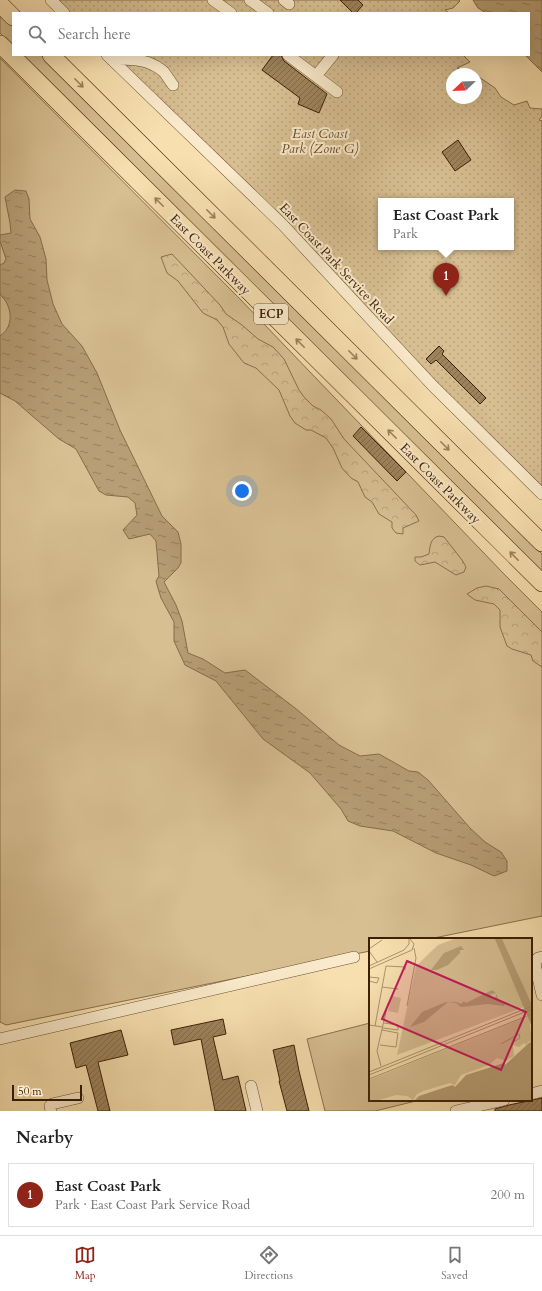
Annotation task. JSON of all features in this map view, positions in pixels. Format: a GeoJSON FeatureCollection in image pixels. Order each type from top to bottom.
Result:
{"type":"FeatureCollection","features":[{"type":"Feature","properties":{"kind":"highway"},"geometry":{"type":"LineString","coordinates":[[0,4],[12,16]]}},
{"type":"Feature","properties":{"kind":"highway","name":"East Coast Parkway"},"geometry":{"type":"LineString","coordinates":[[0,44],[12,56]]}},
{"type":"Feature","properties":{"kind":"highway","name":"East Coast Parkway"},"geometry":{"type":"LineString","coordinates":[[12,56],[542,583]]}},
{"type":"Feature","properties":{"kind":"highway","name":"ECP"},"geometry":{"type":"LineString","coordinates":[[52,56],[542,543]]}},
{"type":"Feature","properties":{"kind":"street"},"geometry":{"type":"LineString","coordinates":[[51,0],[63,12]]}},
{"type":"Feature","properties":{"kind":"street"},"geometry":{"type":"LineString","coordinates":[[213,0],[230,12]]}},
{"type":"Feature","properties":{"kind":"street"},"geometry":{"type":"LineString","coordinates":[[250,0],[267,12]]}},
{"type":"Feature","properties":{"kind":"street"},"geometry":{"type":"LineString","coordinates":[[289,56],[337,92]]}},
{"type":"Feature","properties":{"kind":"street"},"geometry":{"type":"LineString","coordinates":[[316,76],[332,56]]}},
{"type":"Feature","properties":{"kind":"street"},"geometry":{"type":"LineString","coordinates":[[110,58],[129,58],[145,62],[159,68],[164,72],[173,85]]}},
{"type":"Feature","properties":{"kind":"street","name":"East Coast Park Service Road"},"geometry":{"type":"LineString","coordinates":[[110,58],[283,225],[432,385],[542,494]]}},
{"type":"Feature","properties":{"kind":"street"},"geometry":{"type":"LineString","coordinates":[[0,1039],[354,957]]}},
{"type":"Feature","properties":{"kind":"street"},"geometry":{"type":"LineString","coordinates":[[542,957],[538,958],[534,964],[542,995]]}},
{"type":"Feature","properties":{"kind":"street"},"geometry":{"type":"LineString","coordinates":[[251,1086],[257,1111]]}},
{"type":"Feature","properties":{"kind":"street"},"geometry":{"type":"LineString","coordinates":[[532,1094],[542,1091]]}},
{"type":"Feature","properties":{"kind":"street"},"geometry":{"type":"LineString","coordinates":[[51,1111],[50,1106],[52,1104],[78,1098]]}},
{"type":"Feature","properties":{"kind":"street"},"geometry":{"type":"LineString","coordinates":[[456,1111],[500,1101]]}},
{"type":"Feature","properties":{"kind":"green space"},"geometry":{"type":"Polygon","coordinates":[[[57,0],[460,1],[453,8],[445,10],[448,12],[69,12],[57,0]]]}},
{"type":"Feature","properties":{"kind":"green space"},"geometry":{"type":"Polygon","coordinates":[[[0,14],[12,26],[12,45],[0,33],[0,14]]]}},
{"type":"Feature","properties":{"kind":"green space"},"geometry":{"type":"Polygon","coordinates":[[[24,56],[42,56],[542,554],[542,572],[24,56]]]}},
{"type":"Feature","properties":{"kind":"green space","name":"East Coast Park (Zone G)"},"geometry":{"type":"Polygon","coordinates":[[[113,56],[464,56],[470,62],[457,68],[446,68],[446,104],[482,104],[482,79],[495,88],[501,97],[514,105],[527,101],[530,108],[542,109],[542,116],[539,120],[542,121],[542,491],[113,56]]]}},
{"type":"Feature","properties":{"kind":"green space"},"geometry":{"type":"Polygon","coordinates":[[[0,58],[239,298],[542,612],[542,916],[434,938],[369,938],[369,951],[6,1025],[0,1022],[0,58]]]}},
{"type":"Feature","properties":{"kind":"green space"},"geometry":{"type":"Polygon","coordinates":[[[172,254],[220,305],[226,314],[258,339],[273,347],[284,359],[304,397],[313,406],[321,410],[331,419],[344,439],[416,515],[419,521],[403,528],[403,534],[396,533],[392,528],[392,522],[379,514],[372,502],[365,497],[358,482],[351,478],[342,468],[333,448],[326,438],[311,430],[306,430],[295,423],[290,416],[279,390],[256,368],[244,363],[229,344],[223,327],[217,320],[203,313],[178,281],[167,273],[161,257],[172,254]]]}},
{"type":"Feature","properties":{"kind":"green space"},"geometry":{"type":"Polygon","coordinates":[[[439,536],[444,537],[462,560],[466,567],[464,572],[456,575],[435,562],[420,565],[415,561],[415,557],[421,557],[429,554],[432,541],[439,536]]]}},
{"type":"Feature","properties":{"kind":"green space"},"geometry":{"type":"Polygon","coordinates":[[[486,586],[499,589],[542,632],[542,667],[533,661],[531,655],[507,646],[500,627],[500,610],[494,604],[475,600],[467,594],[477,588],[486,586]]]}},
{"type":"Feature","properties":{"kind":"green space"},"geometry":{"type":"Polygon","coordinates":[[[369,1023],[369,1101],[416,1101],[375,1111],[325,1111],[307,1039],[369,1023]]]}},
{"type":"Feature","properties":{"kind":"water"},"geometry":{"type":"Polygon","coordinates":[[[473,0],[542,0],[542,72],[526,56],[530,56],[530,12],[484,12],[478,8],[473,0]]]}},
{"type":"Feature","properties":{"kind":"water"},"geometry":{"type":"Polygon","coordinates":[[[15,190],[26,191],[29,199],[30,219],[40,237],[46,259],[47,280],[53,304],[62,324],[82,346],[97,373],[120,430],[162,516],[178,532],[181,544],[181,563],[164,582],[176,605],[182,621],[188,653],[203,659],[225,673],[245,670],[295,708],[339,745],[360,756],[379,754],[409,771],[418,772],[428,780],[470,828],[485,842],[501,852],[507,861],[507,871],[494,876],[471,865],[436,853],[393,831],[360,826],[348,821],[341,809],[310,773],[263,739],[216,681],[185,665],[174,641],[174,622],[161,598],[156,581],[159,576],[156,541],[150,534],[129,539],[123,530],[137,515],[135,503],[128,497],[106,495],[99,491],[76,449],[59,439],[15,401],[0,393],[0,336],[9,325],[10,315],[8,305],[0,293],[0,265],[4,263],[6,259],[0,241],[0,235],[11,233],[5,197],[15,190]]]}},
{"type":"Feature","properties":{"kind":"building"},"geometry":{"type":"Polygon","coordinates":[[[340,0],[358,0],[363,5],[357,12],[352,12],[340,0]]]}},
{"type":"Feature","properties":{"kind":"building"},"geometry":{"type":"Polygon","coordinates":[[[272,56],[282,56],[284,61],[327,94],[319,113],[298,104],[300,98],[262,70],[272,56]]]}},
{"type":"Feature","properties":{"kind":"building"},"geometry":{"type":"Polygon","coordinates":[[[458,140],[471,160],[455,171],[442,152],[458,140]]]}},
{"type":"Feature","properties":{"kind":"building"},"geometry":{"type":"Polygon","coordinates":[[[439,346],[444,351],[442,354],[486,398],[480,404],[436,360],[431,364],[426,359],[439,346]]]}},
{"type":"Feature","properties":{"kind":"building"},"geometry":{"type":"Polygon","coordinates":[[[361,427],[406,472],[397,481],[353,436],[361,427]]]}},
{"type":"Feature","properties":{"kind":"building"},"geometry":{"type":"Polygon","coordinates":[[[223,1019],[226,1034],[213,1037],[223,1080],[238,1076],[246,1111],[215,1111],[201,1039],[174,1045],[171,1030],[223,1019]]]}},
{"type":"Feature","properties":{"kind":"building"},"geometry":{"type":"Polygon","coordinates":[[[121,1030],[128,1055],[98,1062],[110,1111],[98,1111],[86,1065],[76,1068],[70,1043],[121,1030]]]}},
{"type":"Feature","properties":{"kind":"building"},"geometry":{"type":"Polygon","coordinates":[[[294,1045],[309,1111],[287,1111],[279,1081],[273,1050],[294,1045]]]}},
{"type":"Feature","properties":{"kind":"building"},"geometry":{"type":"Polygon","coordinates":[[[542,1098],[542,1111],[495,1111],[495,1109],[542,1098]]]}},
{"type":"Feature","properties":{"kind":"place","name":"East Coast Park"},"geometry":{"type":"Point","coordinates":[446,296]}}]}
